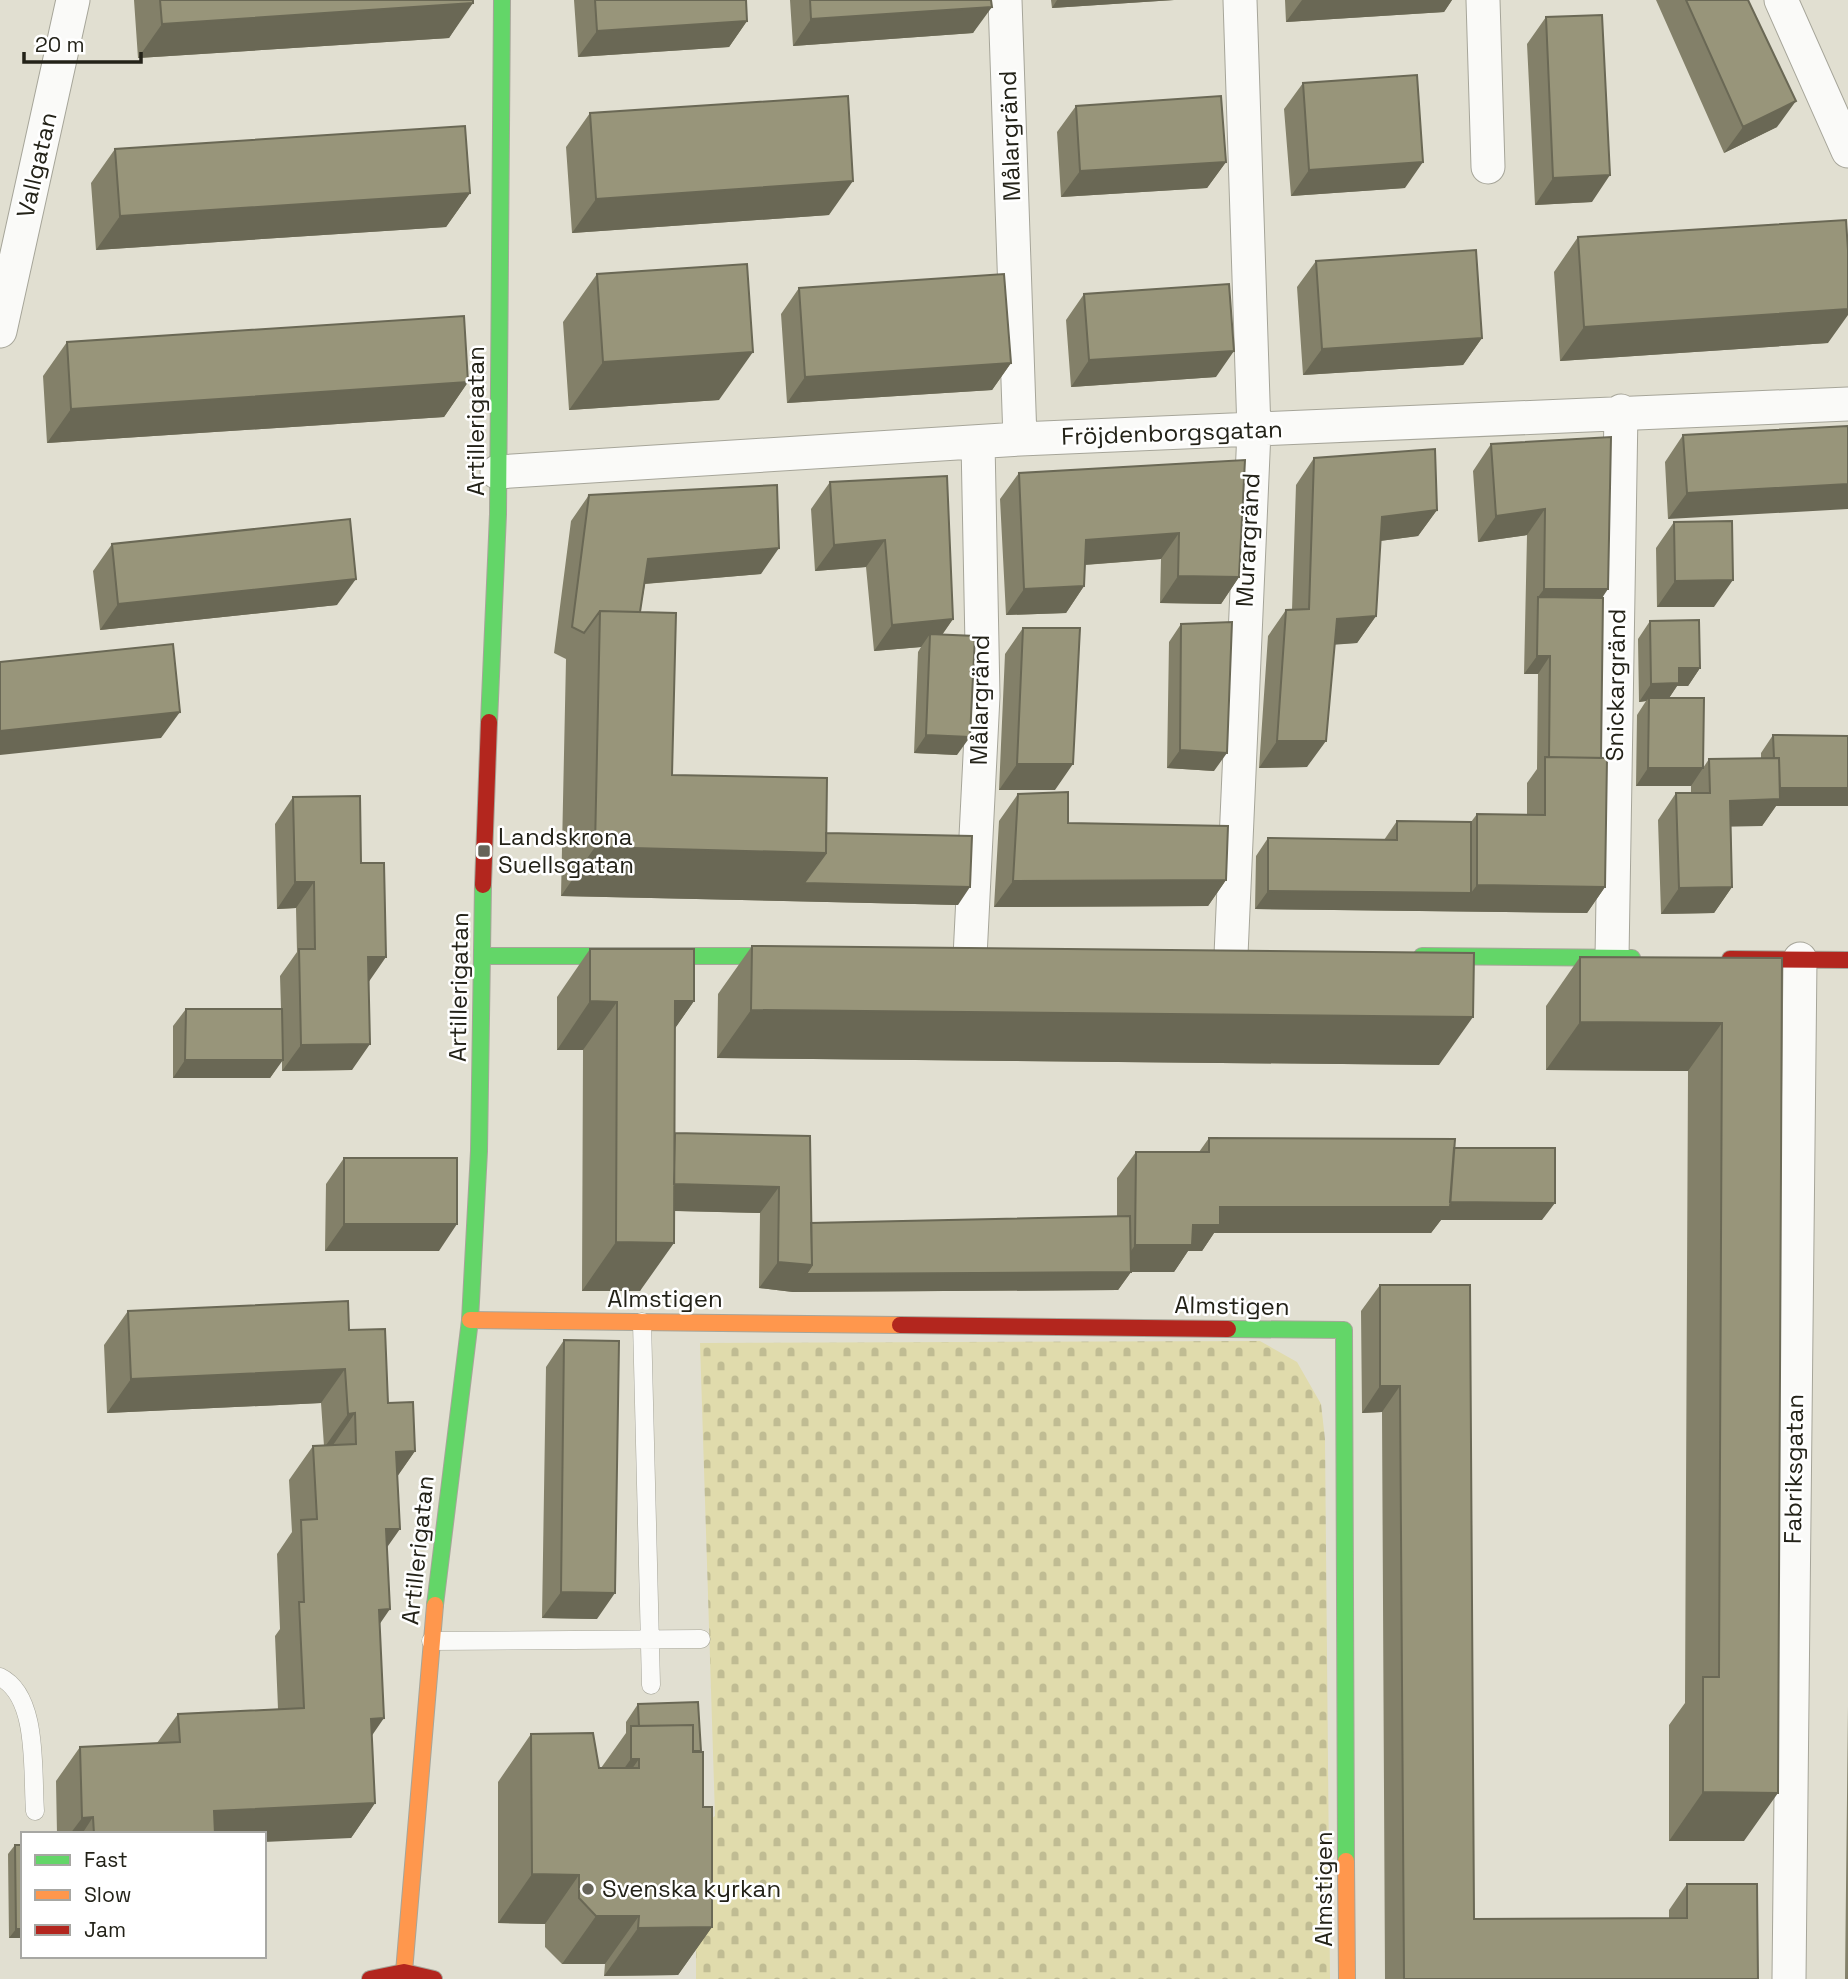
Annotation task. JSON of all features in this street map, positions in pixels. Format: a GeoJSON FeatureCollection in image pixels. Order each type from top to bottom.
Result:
{"type":"FeatureCollection","features":[{"type":"Feature","properties":{"kind":"street","name":"Vallgatan"},"geometry":{"type":"LineString","coordinates":[[0,331],[73,0]]}},
{"type":"Feature","properties":{"kind":"street","name":"Artillerigatan"},"geometry":{"type":"LineString","coordinates":[[404,1972],[430,1641],[470,1320],[479,1151],[482,956],[497,472],[502,0]]}},
{"type":"Feature","properties":{"kind":"street","name":"Målargränd"},"geometry":{"type":"LineString","coordinates":[[1005,0],[1020,439]]}},
{"type":"Feature","properties":{"kind":"street","name":"Murargränd"},"geometry":{"type":"LineString","coordinates":[[1231,955],[1254,430],[1240,0]]}},
{"type":"Feature","properties":{"kind":"street"},"geometry":{"type":"LineString","coordinates":[[1483,0],[1488,167]]}},
{"type":"Feature","properties":{"kind":"street"},"geometry":{"type":"LineString","coordinates":[[1781,0],[1848,152]]}},
{"type":"Feature","properties":{"kind":"street","name":"Fröjdenborgsgatan"},"geometry":{"type":"LineString","coordinates":[[497,472],[1020,439],[1621,411],[1848,404]]}},
{"type":"Feature","properties":{"kind":"street","name":"Snickargränd"},"geometry":{"type":"LineString","coordinates":[[1612,958],[1621,411]]}},
{"type":"Feature","properties":{"kind":"street","name":"Målargränd"},"geometry":{"type":"LineString","coordinates":[[970,957],[983,696],[978,442]]}},
{"type":"Feature","properties":{"kind":"street"},"geometry":{"type":"LineString","coordinates":[[482,956],[820,957]]}},
{"type":"Feature","properties":{"kind":"street"},"geometry":{"type":"LineString","coordinates":[[1408,956],[1652,958]]}},
{"type":"Feature","properties":{"kind":"street"},"geometry":{"type":"LineString","coordinates":[[1720,959],[1848,960]]}},
{"type":"Feature","properties":{"kind":"street","name":"Fabriksgatan"},"geometry":{"type":"LineString","coordinates":[[1789,1979],[1800,959]]}},
{"type":"Feature","properties":{"kind":"street","name":"Almstigen"},"geometry":{"type":"LineString","coordinates":[[470,1320],[1344,1330],[1347,1979]]}},
{"type":"Feature","properties":{"kind":"street"},"geometry":{"type":"LineString","coordinates":[[370,1979],[404,1972],[434,1979]]}},
{"type":"Feature","properties":{"kind":"lane"},"geometry":{"type":"LineString","coordinates":[[642,1322],[651,1685]]}},
{"type":"Feature","properties":{"kind":"lane"},"geometry":{"type":"LineString","coordinates":[[430,1641],[701,1639]]}},
{"type":"Feature","properties":{"kind":"lane"},"geometry":{"type":"LineString","coordinates":[[0,1677],[10,1682],[28,1712],[35,1811]]}},
{"type":"Feature","properties":{"kind":"green space"},"geometry":{"type":"Polygon","coordinates":[[[1260,1341],[1297,1362],[1321,1404],[1325,1439],[1330,1979],[696,1979],[696,1830],[715,1816],[700,1343],[1260,1341]]]}},
{"type":"Feature","properties":{"kind":"building"},"geometry":{"type":"Polygon","coordinates":[[[160,0],[473,0],[473,3],[162,24],[160,0]]]}},
{"type":"Feature","properties":{"kind":"building"},"geometry":{"type":"Polygon","coordinates":[[[595,0],[746,0],[747,21],[597,31],[595,0]]]}},
{"type":"Feature","properties":{"kind":"building"},"geometry":{"type":"Polygon","coordinates":[[[810,0],[991,0],[992,7],[811,19],[810,0]]]}},
{"type":"Feature","properties":{"kind":"building"},"geometry":{"type":"Polygon","coordinates":[[[1686,0],[1748,0],[1796,101],[1743,127],[1686,0]]]}},
{"type":"Feature","properties":{"kind":"building"},"geometry":{"type":"Polygon","coordinates":[[[1602,15],[1610,175],[1553,178],[1546,17],[1602,15]]]}},
{"type":"Feature","properties":{"kind":"building"},"geometry":{"type":"Polygon","coordinates":[[[1417,75],[1423,162],[1309,170],[1303,83],[1417,75]]]}},
{"type":"Feature","properties":{"kind":"building"},"geometry":{"type":"Polygon","coordinates":[[[848,96],[853,181],[596,199],[590,113],[848,96]]]}},
{"type":"Feature","properties":{"kind":"building"},"geometry":{"type":"Polygon","coordinates":[[[1221,96],[1226,162],[1080,171],[1076,106],[1221,96]]]}},
{"type":"Feature","properties":{"kind":"building"},"geometry":{"type":"Polygon","coordinates":[[[465,126],[470,193],[120,216],[115,149],[465,126]]]}},
{"type":"Feature","properties":{"kind":"building"},"geometry":{"type":"Polygon","coordinates":[[[1846,220],[1848,309],[1584,327],[1578,237],[1846,220]]]}},
{"type":"Feature","properties":{"kind":"building"},"geometry":{"type":"Polygon","coordinates":[[[1476,250],[1482,338],[1322,349],[1316,261],[1476,250]]]}},
{"type":"Feature","properties":{"kind":"building"},"geometry":{"type":"Polygon","coordinates":[[[747,264],[753,352],[603,362],[597,274],[747,264]]]}},
{"type":"Feature","properties":{"kind":"building"},"geometry":{"type":"Polygon","coordinates":[[[1004,274],[1011,363],[805,377],[799,288],[1004,274]]]}},
{"type":"Feature","properties":{"kind":"building"},"geometry":{"type":"Polygon","coordinates":[[[1229,284],[1234,351],[1089,360],[1084,294],[1229,284]]]}},
{"type":"Feature","properties":{"kind":"building"},"geometry":{"type":"Polygon","coordinates":[[[464,316],[468,382],[71,409],[67,342],[464,316]]]}},
{"type":"Feature","properties":{"kind":"building"},"geometry":{"type":"Polygon","coordinates":[[[1848,426],[1848,484],[1687,493],[1683,435],[1848,426]]]}},
{"type":"Feature","properties":{"kind":"building"},"geometry":{"type":"Polygon","coordinates":[[[1611,437],[1608,589],[1544,589],[1545,509],[1496,516],[1491,444],[1611,437]]]}},
{"type":"Feature","properties":{"kind":"building"},"geometry":{"type":"Polygon","coordinates":[[[1435,449],[1437,510],[1382,517],[1376,616],[1337,619],[1326,741],[1277,741],[1286,610],[1309,609],[1314,458],[1435,449]]]}},
{"type":"Feature","properties":{"kind":"building"},"geometry":{"type":"Polygon","coordinates":[[[1245,460],[1239,577],[1178,576],[1179,533],[1086,540],[1084,586],[1024,589],[1019,473],[1245,460]]]}},
{"type":"Feature","properties":{"kind":"building"},"geometry":{"type":"Polygon","coordinates":[[[947,476],[953,619],[892,625],[885,540],[834,545],[830,482],[947,476]]]}},
{"type":"Feature","properties":{"kind":"building"},"geometry":{"type":"Polygon","coordinates":[[[777,485],[779,548],[648,559],[640,612],[600,611],[584,633],[572,627],[589,495],[777,485]]]}},
{"type":"Feature","properties":{"kind":"building"},"geometry":{"type":"Polygon","coordinates":[[[350,519],[356,579],[118,604],[112,544],[350,519]]]}},
{"type":"Feature","properties":{"kind":"building"},"geometry":{"type":"Polygon","coordinates":[[[1732,521],[1733,580],[1675,581],[1674,522],[1732,521]]]}},
{"type":"Feature","properties":{"kind":"building"},"geometry":{"type":"Polygon","coordinates":[[[1538,597],[1603,598],[1601,758],[1549,757],[1550,656],[1537,656],[1538,597]]]}},
{"type":"Feature","properties":{"kind":"building"},"geometry":{"type":"Polygon","coordinates":[[[600,611],[676,613],[672,775],[827,778],[826,853],[595,847],[600,611]]]}},
{"type":"Feature","properties":{"kind":"building"},"geometry":{"type":"Polygon","coordinates":[[[1699,620],[1700,668],[1679,668],[1679,683],[1651,684],[1650,621],[1699,620]]]}},
{"type":"Feature","properties":{"kind":"building"},"geometry":{"type":"Polygon","coordinates":[[[1232,622],[1227,753],[1180,750],[1181,624],[1232,622]]]}},
{"type":"Feature","properties":{"kind":"building"},"geometry":{"type":"Polygon","coordinates":[[[1023,628],[1080,628],[1073,764],[1017,764],[1023,628]]]}},
{"type":"Feature","properties":{"kind":"building"},"geometry":{"type":"Polygon","coordinates":[[[930,634],[975,636],[970,737],[926,735],[930,634]]]}},
{"type":"Feature","properties":{"kind":"building"},"geometry":{"type":"Polygon","coordinates":[[[173,644],[180,712],[0,731],[0,662],[173,644]]]}},
{"type":"Feature","properties":{"kind":"building"},"geometry":{"type":"Polygon","coordinates":[[[1649,698],[1704,698],[1703,768],[1648,768],[1649,698]]]}},
{"type":"Feature","properties":{"kind":"building"},"geometry":{"type":"Polygon","coordinates":[[[1773,735],[1848,736],[1848,788],[1780,788],[1779,758],[1774,758],[1773,735]]]}},
{"type":"Feature","properties":{"kind":"building"},"geometry":{"type":"Polygon","coordinates":[[[1545,757],[1607,758],[1605,887],[1477,885],[1477,814],[1545,815],[1545,757]]]}},
{"type":"Feature","properties":{"kind":"building"},"geometry":{"type":"Polygon","coordinates":[[[1779,758],[1780,799],[1730,801],[1732,887],[1679,888],[1676,793],[1710,793],[1709,759],[1779,758]]]}},
{"type":"Feature","properties":{"kind":"building"},"geometry":{"type":"Polygon","coordinates":[[[1068,792],[1068,823],[1228,826],[1226,880],[1013,881],[1018,794],[1068,792]]]}},
{"type":"Feature","properties":{"kind":"building"},"geometry":{"type":"Polygon","coordinates":[[[360,796],[361,863],[384,863],[386,957],[368,957],[370,1044],[301,1045],[299,949],[315,949],[314,882],[295,882],[293,797],[360,796]]]}},
{"type":"Feature","properties":{"kind":"building"},"geometry":{"type":"Polygon","coordinates":[[[1397,821],[1471,822],[1471,893],[1268,891],[1268,838],[1397,840],[1397,821]]]}},
{"type":"Feature","properties":{"kind":"building"},"geometry":{"type":"Polygon","coordinates":[[[826,833],[972,836],[970,887],[804,883],[826,853],[826,833]]]}},
{"type":"Feature","properties":{"kind":"building"},"geometry":{"type":"Polygon","coordinates":[[[752,946],[1474,953],[1473,1017],[751,1010],[752,946]]]}},
{"type":"Feature","properties":{"kind":"building"},"geometry":{"type":"Polygon","coordinates":[[[590,949],[694,949],[694,1001],[675,1001],[674,1243],[616,1242],[617,1002],[590,1001],[590,949]]]}},
{"type":"Feature","properties":{"kind":"building"},"geometry":{"type":"Polygon","coordinates":[[[1580,957],[1782,958],[1778,1793],[1703,1792],[1703,1677],[1719,1677],[1722,1023],[1580,1022],[1580,957]]]}},
{"type":"Feature","properties":{"kind":"building"},"geometry":{"type":"Polygon","coordinates":[[[186,1009],[282,1009],[283,1060],[185,1060],[186,1009]]]}},
{"type":"Feature","properties":{"kind":"building"},"geometry":{"type":"Polygon","coordinates":[[[675,1133],[810,1136],[812,1265],[778,1262],[779,1187],[674,1184],[675,1133]]]}},
{"type":"Feature","properties":{"kind":"building"},"geometry":{"type":"Polygon","coordinates":[[[1209,1138],[1455,1139],[1450,1207],[1220,1207],[1220,1225],[1193,1225],[1192,1245],[1135,1245],[1136,1152],[1209,1152],[1209,1138]]]}},
{"type":"Feature","properties":{"kind":"building"},"geometry":{"type":"Polygon","coordinates":[[[1454,1148],[1555,1148],[1555,1203],[1450,1202],[1454,1148]]]}},
{"type":"Feature","properties":{"kind":"building"},"geometry":{"type":"Polygon","coordinates":[[[344,1158],[457,1158],[457,1224],[344,1224],[344,1158]]]}},
{"type":"Feature","properties":{"kind":"building"},"geometry":{"type":"Polygon","coordinates":[[[1130,1216],[1131,1272],[806,1274],[812,1265],[811,1223],[1130,1216]]]}},
{"type":"Feature","properties":{"kind":"building"},"geometry":{"type":"Polygon","coordinates":[[[1380,1285],[1470,1285],[1474,1919],[1687,1918],[1687,1884],[1757,1884],[1758,1979],[1404,1979],[1400,1386],[1380,1386],[1380,1285]]]}},
{"type":"Feature","properties":{"kind":"building"},"geometry":{"type":"Polygon","coordinates":[[[348,1301],[349,1330],[385,1329],[388,1403],[413,1402],[415,1451],[396,1452],[400,1529],[386,1529],[390,1609],[379,1610],[384,1718],[371,1719],[375,1803],[214,1811],[215,1832],[94,1832],[93,1817],[82,1818],[80,1747],[180,1742],[178,1714],[304,1708],[299,1602],[304,1602],[301,1520],[317,1519],[313,1446],[356,1444],[355,1413],[348,1414],[345,1369],[131,1379],[128,1311],[348,1301]]]}},
{"type":"Feature","properties":{"kind":"building"},"geometry":{"type":"Polygon","coordinates":[[[564,1340],[619,1341],[615,1593],[561,1592],[564,1340]]]}},
{"type":"Feature","properties":{"kind":"building"},"geometry":{"type":"Polygon","coordinates":[[[698,1702],[701,1751],[693,1751],[693,1725],[639,1726],[638,1704],[698,1702]]]}},
{"type":"Feature","properties":{"kind":"building"},"geometry":{"type":"Polygon","coordinates":[[[693,1725],[693,1752],[703,1752],[703,1807],[712,1807],[712,1927],[638,1928],[639,1916],[596,1916],[579,1898],[579,1875],[532,1874],[531,1734],[593,1733],[599,1768],[639,1768],[639,1759],[631,1759],[631,1726],[693,1725]]]}},
{"type":"Feature","properties":{"kind":"building"},"geometry":{"type":"Polygon","coordinates":[[[15,1845],[21,1845],[21,1929],[16,1929],[15,1845]]]}},
{"type":"Feature","properties":{"kind":"traffic: fast"},"geometry":{"type":"LineString","coordinates":[[489,722],[498,514],[502,0]]}},
{"type":"Feature","properties":{"kind":"traffic: fast"},"geometry":{"type":"LineString","coordinates":[[435,1605],[470,1320],[479,1151],[483,885]]}},
{"type":"Feature","properties":{"kind":"traffic: fast"},"geometry":{"type":"LineString","coordinates":[[482,956],[799,956]]}},
{"type":"Feature","properties":{"kind":"traffic: fast"},"geometry":{"type":"LineString","coordinates":[[1422,956],[1632,958]]}},
{"type":"Feature","properties":{"kind":"traffic: fast"},"geometry":{"type":"LineString","coordinates":[[1228,1329],[1344,1330],[1346,1861]]}},
{"type":"Feature","properties":{"kind":"traffic: slow"},"geometry":{"type":"LineString","coordinates":[[470,1320],[900,1325]]}},
{"type":"Feature","properties":{"kind":"traffic: slow"},"geometry":{"type":"LineString","coordinates":[[404,1972],[435,1605]]}},
{"type":"Feature","properties":{"kind":"traffic: slow"},"geometry":{"type":"LineString","coordinates":[[1346,1861],[1347,1979]]}},
{"type":"Feature","properties":{"kind":"traffic: jam"},"geometry":{"type":"LineString","coordinates":[[483,885],[489,722]]}},
{"type":"Feature","properties":{"kind":"traffic: jam"},"geometry":{"type":"LineString","coordinates":[[1730,959],[1848,960]]}},
{"type":"Feature","properties":{"kind":"traffic: jam"},"geometry":{"type":"LineString","coordinates":[[900,1325],[1228,1329]]}},
{"type":"Feature","properties":{"kind":"traffic: jam"},"geometry":{"type":"LineString","coordinates":[[370,1979],[404,1972],[434,1979]]}},
{"type":"Feature","properties":{"kind":"place","name":"Landskrona Suellsgatan"},"geometry":{"type":"Point","coordinates":[484,851]}},
{"type":"Feature","properties":{"kind":"place","name":"Svenska kyrkan"},"geometry":{"type":"Point","coordinates":[588,1889]}}]}
